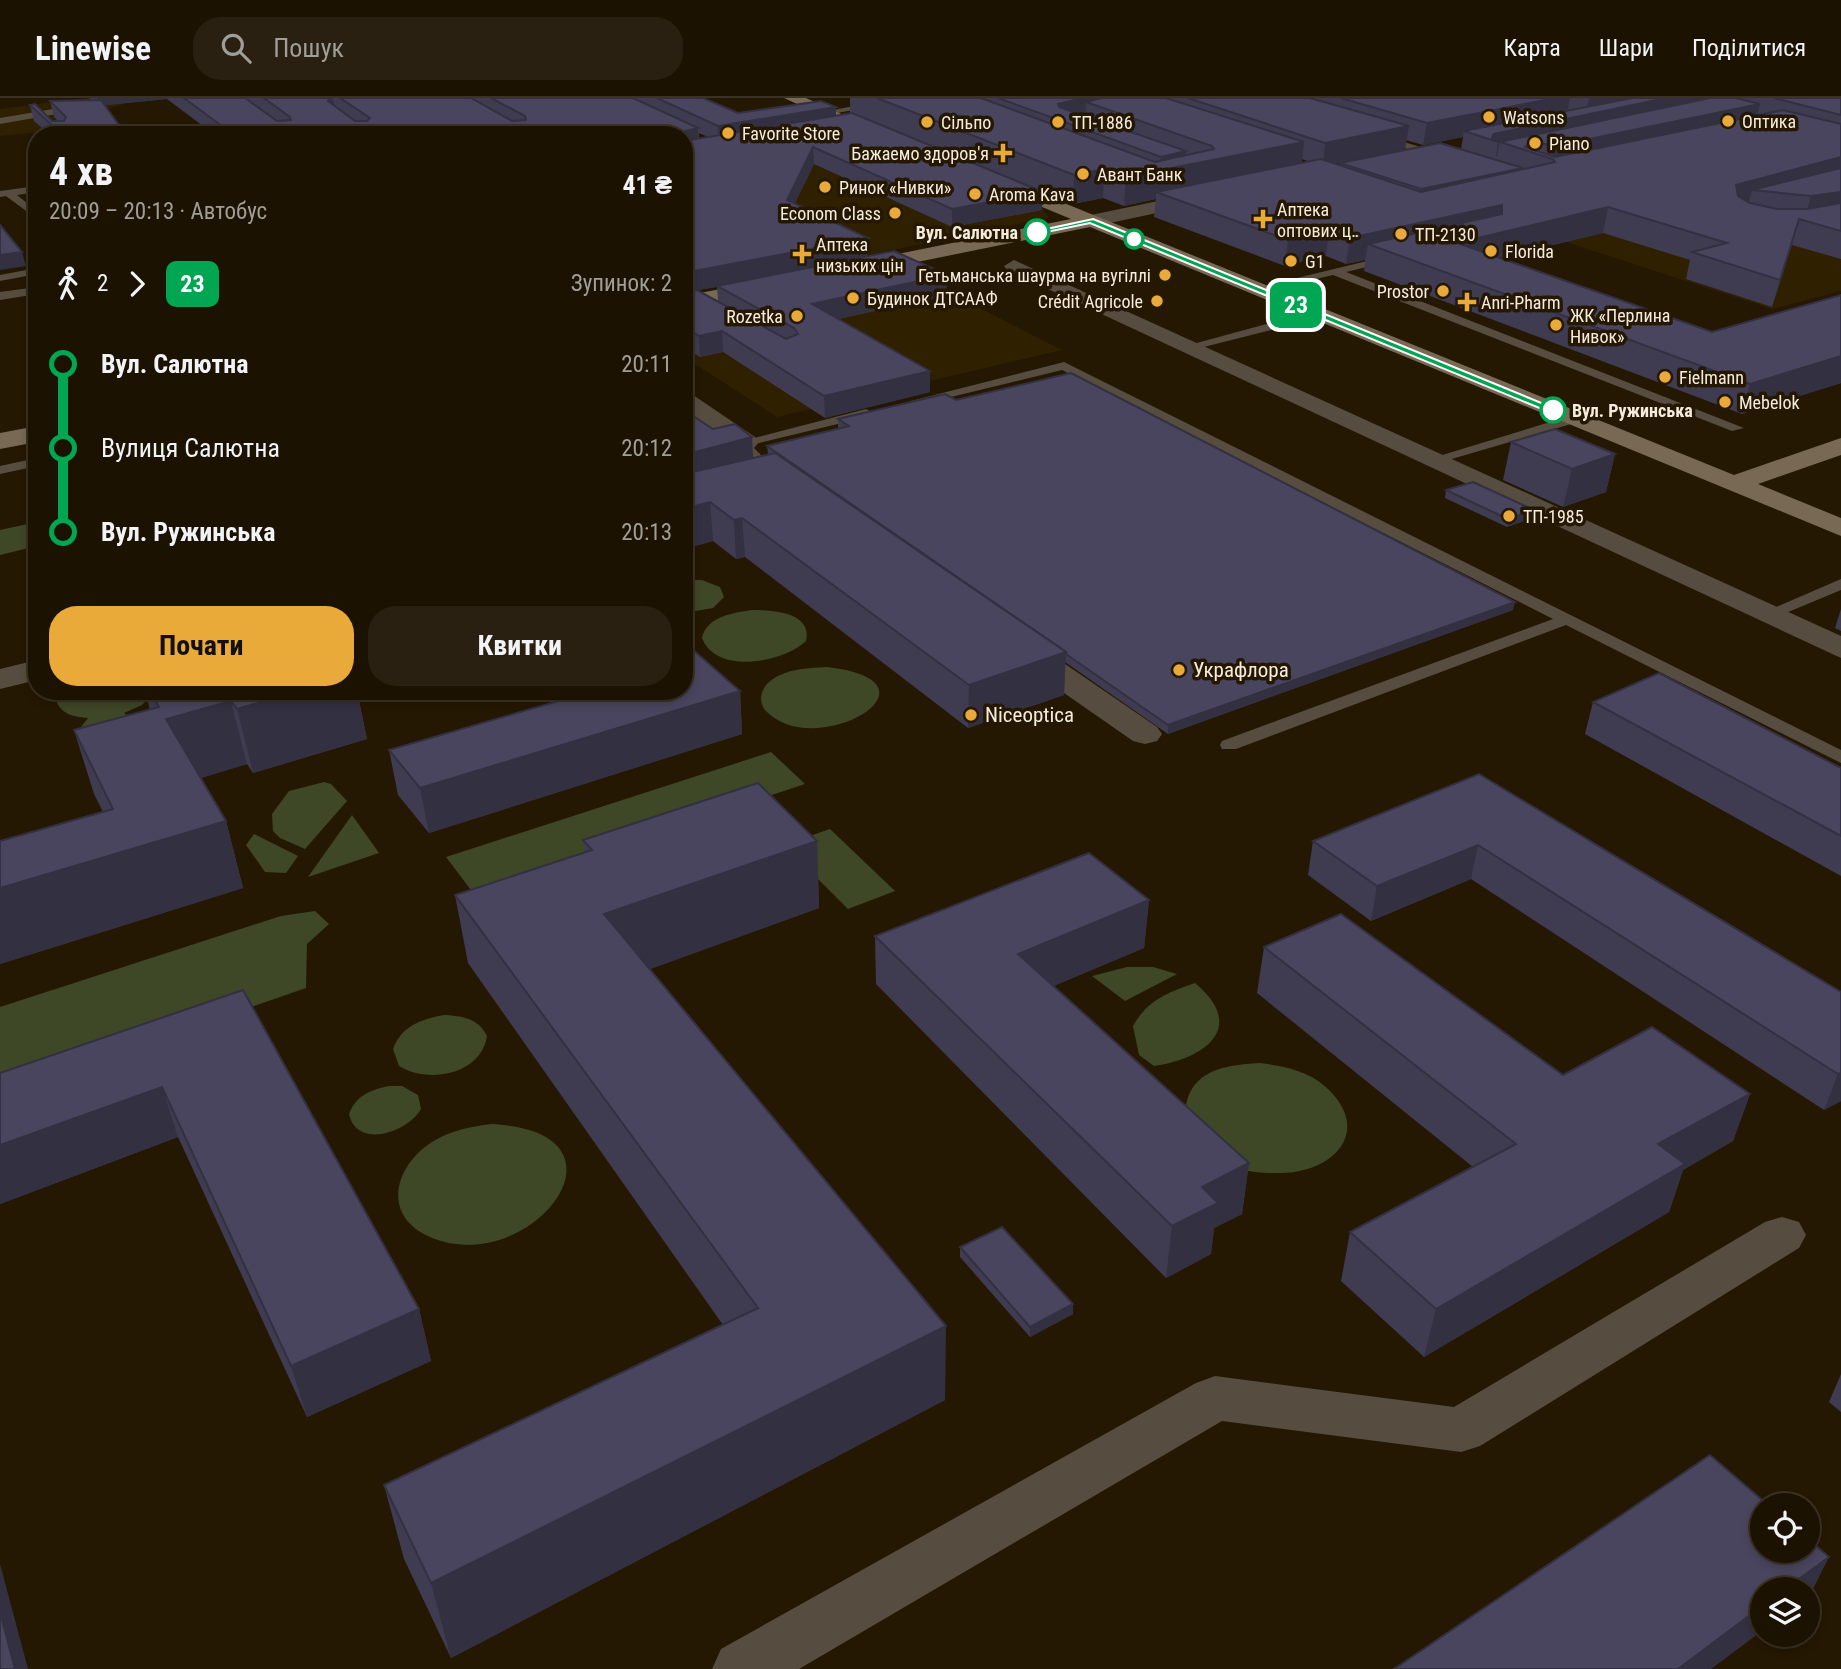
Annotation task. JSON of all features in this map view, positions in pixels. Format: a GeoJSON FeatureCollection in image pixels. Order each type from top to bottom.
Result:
{"type":"FeatureCollection","features":[{"type":"Feature","properties":{"kind":"main road"},"geometry":{"type":"LineString","coordinates":[[792,98],[864,128]]}},
{"type":"Feature","properties":{"kind":"main road"},"geometry":{"type":"LineString","coordinates":[[971,172],[1841,528]]}},
{"type":"Feature","properties":{"kind":"main road"},"geometry":{"type":"LineString","coordinates":[[840,271],[1091,220]]}},
{"type":"Feature","properties":{"kind":"main road"},"geometry":{"type":"LineString","coordinates":[[698,304],[787,282]]}},
{"type":"Feature","properties":{"kind":"main road"},"geometry":{"type":"LineString","coordinates":[[0,441],[28,436]]}},
{"type":"Feature","properties":{"kind":"main road"},"geometry":{"type":"LineString","coordinates":[[1733,484],[1841,446]]}},
{"type":"Feature","properties":{"kind":"street"},"geometry":{"type":"LineString","coordinates":[[1389,160],[1436,152]]}},
{"type":"Feature","properties":{"kind":"street"},"geometry":{"type":"LineString","coordinates":[[1091,220],[1220,194]]}},
{"type":"Feature","properties":{"kind":"street"},"geometry":{"type":"LineString","coordinates":[[1014,266],[1841,648]]}},
{"type":"Feature","properties":{"kind":"street"},"geometry":{"type":"LineString","coordinates":[[693,406],[746,442],[740,450],[771,472]]}},
{"type":"Feature","properties":{"kind":"street"},"geometry":{"type":"LineString","coordinates":[[999,632],[1145,734]]}},
{"type":"Feature","properties":{"kind":"street"},"geometry":{"type":"LineString","coordinates":[[0,679],[28,672]]}},
{"type":"Feature","properties":{"kind":"street"},"geometry":{"type":"LineString","coordinates":[[744,1669],[1215,1398],[1461,1430],[1782,1235]]}},
{"type":"Feature","properties":{"kind":"lane"},"geometry":{"type":"LineString","coordinates":[[826,112],[915,98]]}},
{"type":"Feature","properties":{"kind":"lane"},"geometry":{"type":"LineString","coordinates":[[0,121],[44,116],[71,109]]}},
{"type":"Feature","properties":{"kind":"lane"},"geometry":{"type":"LineString","coordinates":[[44,116],[54,125]]}},
{"type":"Feature","properties":{"kind":"lane"},"geometry":{"type":"LineString","coordinates":[[830,130],[864,128]]}},
{"type":"Feature","properties":{"kind":"lane"},"geometry":{"type":"LineString","coordinates":[[1368,134],[1436,152]]}},
{"type":"Feature","properties":{"kind":"lane"},"geometry":{"type":"LineString","coordinates":[[4,193],[28,190]]}},
{"type":"Feature","properties":{"kind":"lane"},"geometry":{"type":"LineString","coordinates":[[4,193],[28,210]]}},
{"type":"Feature","properties":{"kind":"lane"},"geometry":{"type":"LineString","coordinates":[[1257,289],[1399,256]]}},
{"type":"Feature","properties":{"kind":"lane"},"geometry":{"type":"LineString","coordinates":[[1333,271],[1737,428]]}},
{"type":"Feature","properties":{"kind":"lane"},"geometry":{"type":"LineString","coordinates":[[0,278],[28,273]]}},
{"type":"Feature","properties":{"kind":"lane"},"geometry":{"type":"LineString","coordinates":[[0,296],[28,291]]}},
{"type":"Feature","properties":{"kind":"lane"},"geometry":{"type":"LineString","coordinates":[[1188,347],[1318,314]]}},
{"type":"Feature","properties":{"kind":"lane"},"geometry":{"type":"LineString","coordinates":[[905,404],[1063,366],[1841,757]]}},
{"type":"Feature","properties":{"kind":"lane"},"geometry":{"type":"LineString","coordinates":[[746,442],[878,410]]}},
{"type":"Feature","properties":{"kind":"lane"},"geometry":{"type":"LineString","coordinates":[[1433,460],[1573,419]]}},
{"type":"Feature","properties":{"kind":"lane"},"geometry":{"type":"LineString","coordinates":[[0,470],[28,464]]}},
{"type":"Feature","properties":{"kind":"lane"},"geometry":{"type":"LineString","coordinates":[[1768,614],[1841,584]]}},
{"type":"Feature","properties":{"kind":"lane"},"geometry":{"type":"LineString","coordinates":[[1230,745],[1568,619]]}},
{"type":"Feature","properties":{"kind":"shaded area"},"geometry":{"type":"Polygon","coordinates":[[[86,98],[124,98],[127,103],[104,110],[112,125],[28,126],[28,133],[0,136],[0,109],[86,98]]]}},
{"type":"Feature","properties":{"kind":"shaded area","name":"Ринок «Нивки»"},"geometry":{"type":"Polygon","coordinates":[[[846,130],[1043,209],[1049,218],[720,285],[693,188],[693,155],[846,130]]]}},
{"type":"Feature","properties":{"kind":"shaded area"},"geometry":{"type":"Polygon","coordinates":[[[1841,147],[1841,291],[1772,309],[1563,241],[1841,147]]]}},
{"type":"Feature","properties":{"kind":"shaded area"},"geometry":{"type":"Polygon","coordinates":[[[897,266],[1062,350],[777,417],[693,363],[693,306],[897,266]]]}},
{"type":"Feature","properties":{"kind":"green space"},"geometry":{"type":"Polygon","coordinates":[[[28,524],[28,548],[0,555],[0,530],[28,524]]]}},
{"type":"Feature","properties":{"kind":"green space"},"geometry":{"type":"Polygon","coordinates":[[[693,580],[702,580],[720,587],[724,597],[713,608],[693,611],[693,580]]]}},
{"type":"Feature","properties":{"kind":"green space"},"geometry":{"type":"Polygon","coordinates":[[[752,610],[780,612],[797,618],[807,631],[806,641],[782,655],[751,662],[721,657],[710,650],[702,638],[709,625],[722,617],[752,610]]]}},
{"type":"Feature","properties":{"kind":"green space"},"geometry":{"type":"Polygon","coordinates":[[[827,667],[863,675],[878,688],[877,701],[862,714],[840,724],[813,728],[787,724],[765,710],[761,694],[772,680],[794,670],[827,667]]]}},
{"type":"Feature","properties":{"kind":"green space"},"geometry":{"type":"Polygon","coordinates":[[[59,700],[147,700],[124,713],[131,718],[78,731],[88,718],[70,715],[57,703],[59,700]]]}},
{"type":"Feature","properties":{"kind":"green space"},"geometry":{"type":"Polygon","coordinates":[[[771,752],[805,784],[474,894],[446,857],[771,752]]]}},
{"type":"Feature","properties":{"kind":"green space"},"geometry":{"type":"Polygon","coordinates":[[[324,782],[331,784],[347,801],[305,849],[280,838],[273,831],[272,814],[289,791],[324,782]]]}},
{"type":"Feature","properties":{"kind":"green space"},"geometry":{"type":"Polygon","coordinates":[[[352,815],[379,853],[308,877],[352,815]]]}},
{"type":"Feature","properties":{"kind":"green space"},"geometry":{"type":"Polygon","coordinates":[[[830,829],[895,891],[848,909],[784,845],[830,829]]]}},
{"type":"Feature","properties":{"kind":"green space"},"geometry":{"type":"Polygon","coordinates":[[[254,834],[298,856],[286,873],[265,872],[246,845],[254,834]]]}},
{"type":"Feature","properties":{"kind":"green space"},"geometry":{"type":"Polygon","coordinates":[[[315,911],[329,924],[307,944],[306,988],[0,1094],[0,1007],[281,916],[315,911]]]}},
{"type":"Feature","properties":{"kind":"green space"},"geometry":{"type":"Polygon","coordinates":[[[1127,967],[1153,967],[1177,974],[1125,1001],[1092,976],[1127,967]]]}},
{"type":"Feature","properties":{"kind":"green space"},"geometry":{"type":"Polygon","coordinates":[[[1195,983],[1211,999],[1218,1014],[1219,1027],[1214,1038],[1189,1056],[1154,1066],[1139,1055],[1133,1026],[1152,1003],[1195,983]]]}},
{"type":"Feature","properties":{"kind":"green space"},"geometry":{"type":"Polygon","coordinates":[[[444,1015],[469,1019],[483,1030],[487,1036],[483,1049],[475,1060],[452,1072],[438,1075],[411,1071],[399,1066],[393,1049],[401,1035],[420,1021],[444,1015]]]}},
{"type":"Feature","properties":{"kind":"green space"},"geometry":{"type":"Polygon","coordinates":[[[1260,1063],[1288,1068],[1314,1078],[1329,1090],[1342,1107],[1347,1122],[1346,1136],[1339,1149],[1328,1159],[1297,1172],[1268,1173],[1246,1170],[1223,1158],[1185,1119],[1191,1091],[1198,1081],[1219,1069],[1260,1063]]]}},
{"type":"Feature","properties":{"kind":"green space"},"geometry":{"type":"Polygon","coordinates":[[[390,1086],[402,1086],[418,1095],[421,1109],[415,1117],[395,1130],[383,1134],[362,1132],[354,1125],[349,1114],[352,1107],[365,1094],[390,1086]]]}},
{"type":"Feature","properties":{"kind":"green space"},"geometry":{"type":"Polygon","coordinates":[[[492,1124],[538,1133],[561,1151],[566,1175],[556,1200],[534,1222],[503,1239],[467,1245],[430,1237],[413,1227],[403,1215],[399,1186],[413,1158],[426,1146],[447,1134],[492,1124]]]}},
{"type":"Feature","properties":{"kind":"building"},"geometry":{"type":"Polygon","coordinates":[[[184,98],[245,98],[277,121],[291,120],[264,98],[330,98],[328,101],[355,121],[367,121],[370,118],[340,98],[471,98],[512,121],[526,120],[525,116],[491,98],[633,98],[698,128],[693,129],[693,126],[222,126],[184,98]]]}},
{"type":"Feature","properties":{"kind":"building"},"geometry":{"type":"Polygon","coordinates":[[[657,98],[703,98],[738,113],[821,101],[836,107],[718,126],[657,98]]]}},
{"type":"Feature","properties":{"kind":"building"},"geometry":{"type":"Polygon","coordinates":[[[877,98],[981,98],[1155,162],[1214,149],[1212,146],[1086,102],[1102,98],[1166,98],[1304,142],[1126,177],[1104,169],[1074,175],[877,98]]]}},
{"type":"Feature","properties":{"kind":"building"},"geometry":{"type":"Polygon","coordinates":[[[998,98],[1083,98],[1058,104],[1059,107],[1186,151],[1161,157],[998,98]]]}},
{"type":"Feature","properties":{"kind":"building"},"geometry":{"type":"Polygon","coordinates":[[[1188,98],[1310,98],[1409,126],[1325,143],[1188,98]]]}},
{"type":"Feature","properties":{"kind":"building"},"geometry":{"type":"Polygon","coordinates":[[[1341,98],[1555,98],[1427,123],[1341,98]]]}},
{"type":"Feature","properties":{"kind":"building"},"geometry":{"type":"Polygon","coordinates":[[[1632,98],[1666,98],[1494,134],[1492,138],[1498,142],[1464,131],[1632,98]]]}},
{"type":"Feature","properties":{"kind":"building"},"geometry":{"type":"Polygon","coordinates":[[[1710,98],[1736,98],[1760,104],[1555,146],[1531,141],[1525,147],[1555,157],[1783,110],[1841,124],[1841,157],[1736,185],[1738,196],[1750,203],[1777,209],[1807,209],[1841,203],[1841,231],[1799,219],[1780,280],[1692,252],[1727,243],[1608,207],[1457,243],[1712,332],[1841,295],[1841,356],[1750,384],[1368,244],[1502,214],[1502,205],[1350,238],[1329,230],[1288,240],[1156,192],[1321,159],[1421,192],[1555,162],[1553,159],[1500,142],[1710,98]]]}},
{"type":"Feature","properties":{"kind":"building"},"geometry":{"type":"Polygon","coordinates":[[[1774,98],[1841,98],[1841,115],[1774,98]]]}},
{"type":"Feature","properties":{"kind":"building"},"geometry":{"type":"Polygon","coordinates":[[[101,100],[120,126],[53,126],[30,105],[35,104],[52,121],[64,121],[66,117],[50,101],[101,100]]]}},
{"type":"Feature","properties":{"kind":"building"},"geometry":{"type":"Polygon","coordinates":[[[852,113],[1043,192],[952,209],[813,147],[787,200],[868,238],[693,271],[693,140],[852,113]]]}},
{"type":"Feature","properties":{"kind":"building"},"geometry":{"type":"Polygon","coordinates":[[[1440,143],[1523,168],[1421,189],[1340,163],[1440,143]]]}},
{"type":"Feature","properties":{"kind":"building"},"geometry":{"type":"Polygon","coordinates":[[[1841,168],[1841,192],[1811,196],[1752,190],[1841,168]]]}},
{"type":"Feature","properties":{"kind":"building"},"geometry":{"type":"Polygon","coordinates":[[[0,225],[22,252],[0,255],[0,225]]]}},
{"type":"Feature","properties":{"kind":"building"},"geometry":{"type":"Polygon","coordinates":[[[894,251],[947,275],[812,304],[930,371],[824,396],[722,331],[699,336],[693,332],[693,291],[697,290],[786,339],[798,334],[794,328],[717,286],[894,251]]]}},
{"type":"Feature","properties":{"kind":"building"},"geometry":{"type":"Polygon","coordinates":[[[1071,373],[1515,602],[1168,725],[767,446],[849,426],[838,419],[945,394],[956,400],[1071,373]]]}},
{"type":"Feature","properties":{"kind":"building"},"geometry":{"type":"Polygon","coordinates":[[[693,416],[713,429],[735,424],[752,437],[693,453],[693,416]]]}},
{"type":"Feature","properties":{"kind":"building"},"geometry":{"type":"Polygon","coordinates":[[[1555,429],[1615,454],[1572,469],[1511,442],[1555,429]]]}},
{"type":"Feature","properties":{"kind":"building"},"geometry":{"type":"Polygon","coordinates":[[[775,453],[1066,652],[969,685],[742,518],[734,520],[710,502],[693,507],[693,472],[775,453]]]}},
{"type":"Feature","properties":{"kind":"building"},"geometry":{"type":"Polygon","coordinates":[[[1473,482],[1534,510],[1508,519],[1446,490],[1473,482]]]}},
{"type":"Feature","properties":{"kind":"building"},"geometry":{"type":"Polygon","coordinates":[[[693,650],[740,691],[420,788],[389,750],[562,700],[693,700],[693,650]]]}},
{"type":"Feature","properties":{"kind":"building"},"geometry":{"type":"Polygon","coordinates":[[[1659,673],[1841,768],[1841,836],[1593,702],[1659,673]]]}},
{"type":"Feature","properties":{"kind":"building"},"geometry":{"type":"Polygon","coordinates":[[[155,700],[269,700],[237,709],[231,701],[166,719],[226,821],[0,888],[0,841],[113,809],[74,730],[159,707],[155,700]]]}},
{"type":"Feature","properties":{"kind":"building"},"geometry":{"type":"Polygon","coordinates":[[[1479,774],[1841,992],[1841,1073],[1838,1074],[1478,845],[1377,886],[1313,841],[1479,774]]]}},
{"type":"Feature","properties":{"kind":"building"},"geometry":{"type":"Polygon","coordinates":[[[758,783],[817,841],[604,914],[946,1326],[431,1583],[384,1485],[758,1308],[455,895],[592,850],[583,840],[758,783]]]}},
{"type":"Feature","properties":{"kind":"building"},"geometry":{"type":"Polygon","coordinates":[[[1089,853],[1149,900],[1018,954],[1249,1163],[1202,1187],[1218,1203],[1172,1226],[875,936],[1089,853]]]}},
{"type":"Feature","properties":{"kind":"building"},"geometry":{"type":"Polygon","coordinates":[[[1341,914],[1563,1075],[1652,1027],[1750,1094],[1658,1144],[1685,1164],[1436,1309],[1350,1232],[1516,1144],[1264,947],[1341,914]]]}},
{"type":"Feature","properties":{"kind":"building"},"geometry":{"type":"Polygon","coordinates":[[[243,990],[419,1309],[291,1366],[162,1087],[0,1145],[0,1073],[243,990]]]}},
{"type":"Feature","properties":{"kind":"building"},"geometry":{"type":"Polygon","coordinates":[[[1002,1227],[1073,1304],[1030,1327],[960,1247],[1002,1227]]]}},
{"type":"Feature","properties":{"kind":"building"},"geometry":{"type":"Polygon","coordinates":[[[1710,1455],[1754,1493],[1750,1493],[1750,1563],[1820,1563],[1820,1549],[1829,1557],[1802,1577],[1750,1577],[1750,1615],[1678,1669],[1394,1669],[1710,1455]]]}},
{"type":"Feature","properties":{"kind":"building"},"geometry":{"type":"Polygon","coordinates":[[[0,1612],[15,1669],[0,1669],[0,1612]]]}},
{"type":"Feature","properties":{"kind":"bus line","name":"23"},"geometry":{"type":"LineString","coordinates":[[1037,232],[1091,220],[1553,410]]}},
{"type":"Feature","properties":{"kind":"place","name":"Watsons"},"geometry":{"type":"Point","coordinates":[1489,117]}},
{"type":"Feature","properties":{"kind":"place","name":"Оптика"},"geometry":{"type":"Point","coordinates":[1728,121]}},
{"type":"Feature","properties":{"kind":"place","name":"Сільпо"},"geometry":{"type":"Point","coordinates":[927,122]}},
{"type":"Feature","properties":{"kind":"place","name":"ТП-1886"},"geometry":{"type":"Point","coordinates":[1058,122]}},
{"type":"Feature","properties":{"kind":"place","name":"Favorite Store"},"geometry":{"type":"Point","coordinates":[728,133]}},
{"type":"Feature","properties":{"kind":"place","name":"Piano"},"geometry":{"type":"Point","coordinates":[1535,143]}},
{"type":"Feature","properties":{"kind":"place","name":"Бажаемо здоров'я"},"geometry":{"type":"Point","coordinates":[1003,153]}},
{"type":"Feature","properties":{"kind":"place","name":"Авант Банк"},"geometry":{"type":"Point","coordinates":[1083,174]}},
{"type":"Feature","properties":{"kind":"place","name":"Ринок «Нивки»"},"geometry":{"type":"Point","coordinates":[825,187]}},
{"type":"Feature","properties":{"kind":"place","name":"Aroma Kava"},"geometry":{"type":"Point","coordinates":[975,194]}},
{"type":"Feature","properties":{"kind":"place","name":"Econom Class"},"geometry":{"type":"Point","coordinates":[895,213]}},
{"type":"Feature","properties":{"kind":"place","name":"Аптека оптових ц‥"},"geometry":{"type":"Point","coordinates":[1263,219]}},
{"type":"Feature","properties":{"kind":"place","name":"Вул. Салютна"},"geometry":{"type":"Point","coordinates":[1037,232]}},
{"type":"Feature","properties":{"kind":"place","name":"ТП-2130"},"geometry":{"type":"Point","coordinates":[1401,234]}},
{"type":"Feature","properties":{"kind":"place","name":"Florida"},"geometry":{"type":"Point","coordinates":[1491,251]}},
{"type":"Feature","properties":{"kind":"place","name":"Аптека низьких цін"},"geometry":{"type":"Point","coordinates":[802,254]}},
{"type":"Feature","properties":{"kind":"place","name":"G1"},"geometry":{"type":"Point","coordinates":[1291,261]}},
{"type":"Feature","properties":{"kind":"place","name":"Гетьманська шаурма на вугіллі"},"geometry":{"type":"Point","coordinates":[1165,275]}},
{"type":"Feature","properties":{"kind":"place","name":"Prostor"},"geometry":{"type":"Point","coordinates":[1443,291]}},
{"type":"Feature","properties":{"kind":"place","name":"Будинок ДТСААФ"},"geometry":{"type":"Point","coordinates":[853,298]}},
{"type":"Feature","properties":{"kind":"place","name":"Crédit Agricole"},"geometry":{"type":"Point","coordinates":[1157,301]}},
{"type":"Feature","properties":{"kind":"place","name":"Anri-Pharm"},"geometry":{"type":"Point","coordinates":[1467,302]}},
{"type":"Feature","properties":{"kind":"place","name":"Rozetka"},"geometry":{"type":"Point","coordinates":[797,316]}},
{"type":"Feature","properties":{"kind":"place","name":"ЖК «Перлина Нивок»"},"geometry":{"type":"Point","coordinates":[1556,325]}},
{"type":"Feature","properties":{"kind":"place","name":"Fielmann"},"geometry":{"type":"Point","coordinates":[1665,377]}},
{"type":"Feature","properties":{"kind":"place","name":"Mebelok"},"geometry":{"type":"Point","coordinates":[1725,402]}},
{"type":"Feature","properties":{"kind":"place","name":"Вул. Ружинська"},"geometry":{"type":"Point","coordinates":[1553,410]}},
{"type":"Feature","properties":{"kind":"place","name":"ТП-1985"},"geometry":{"type":"Point","coordinates":[1509,516]}},
{"type":"Feature","properties":{"kind":"place","name":"Украфлора"},"geometry":{"type":"Point","coordinates":[1179,670]}},
{"type":"Feature","properties":{"kind":"place","name":"Niceoptica"},"geometry":{"type":"Point","coordinates":[971,715]}}]}
